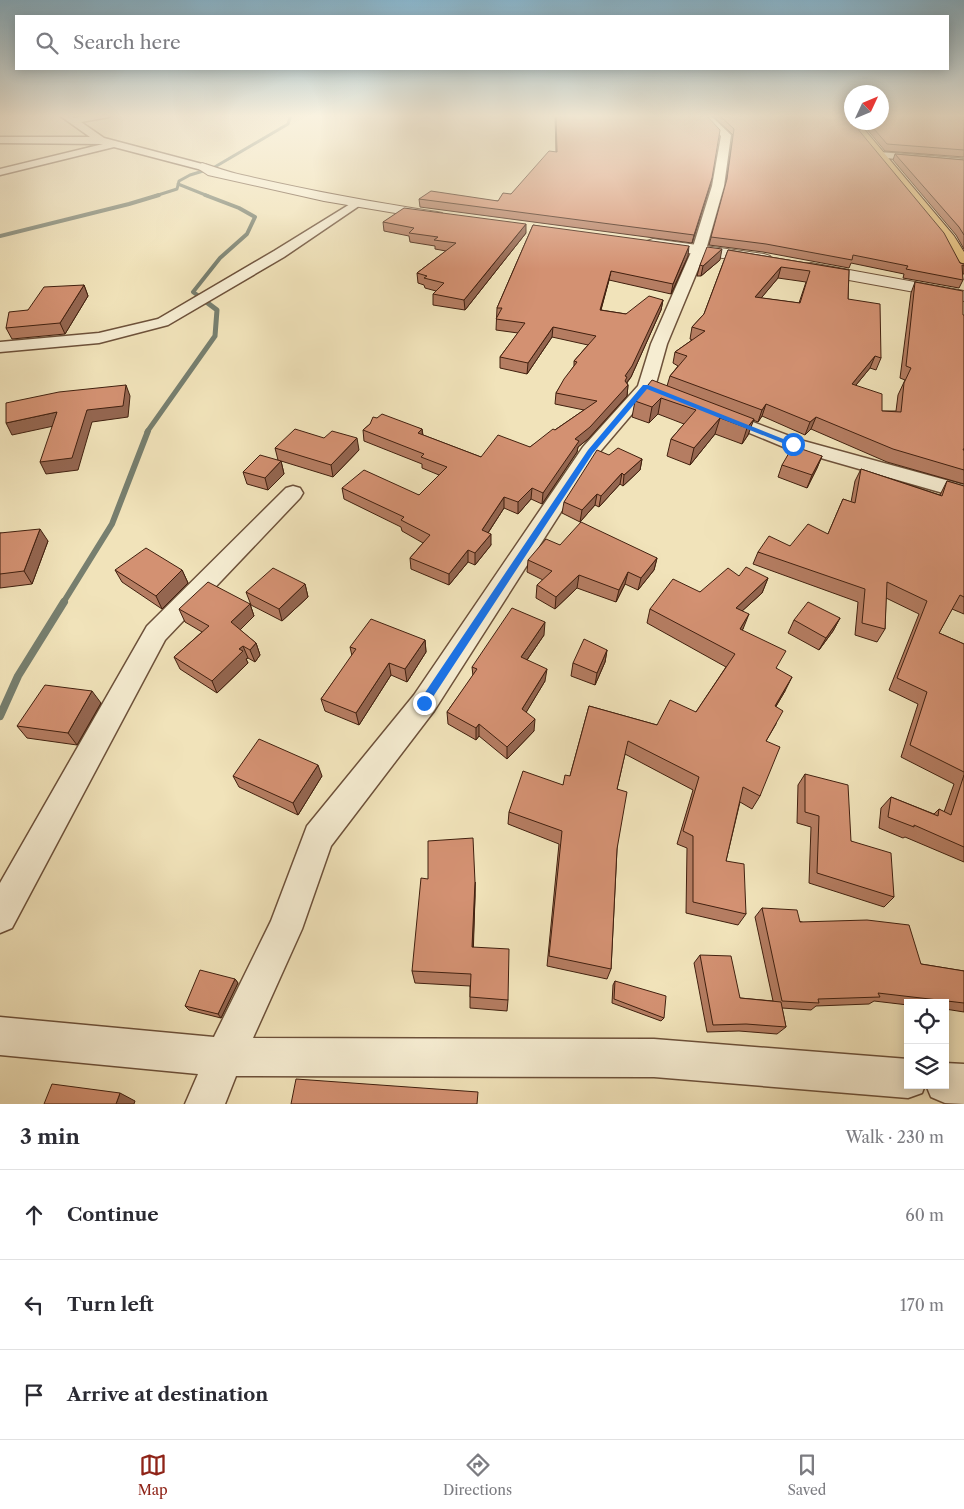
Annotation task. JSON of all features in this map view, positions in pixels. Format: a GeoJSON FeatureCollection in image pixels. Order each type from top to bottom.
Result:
{"type":"FeatureCollection","features":[{"type":"Feature","properties":{"kind":"main road"},"geometry":{"type":"LineString","coordinates":[[889,167],[949,239],[964,266]]}},
{"type":"Feature","properties":{"kind":"street"},"geometry":{"type":"LineString","coordinates":[[0,172],[22,167]]}},
{"type":"Feature","properties":{"kind":"street"},"geometry":{"type":"LineString","coordinates":[[198,167],[355,204],[454,218]]}},
{"type":"Feature","properties":{"kind":"street"},"geometry":{"type":"LineString","coordinates":[[205,1104],[224,1057],[285,929],[318,838],[424,703],[590,451],[655,390],[659,344],[699,250],[718,186],[721,167]]}},
{"type":"Feature","properties":{"kind":"street"},"geometry":{"type":"LineString","coordinates":[[0,347],[99,338],[164,322],[211,295],[355,204]]}},
{"type":"Feature","properties":{"kind":"street"},"geometry":{"type":"LineString","coordinates":[[642,243],[787,263],[964,296]]}},
{"type":"Feature","properties":{"kind":"street"},"geometry":{"type":"LineString","coordinates":[[710,411],[793,444],[964,492]]}},
{"type":"Feature","properties":{"kind":"street"},"geometry":{"type":"LineString","coordinates":[[0,916],[156,632],[293,493]]}},
{"type":"Feature","properties":{"kind":"street"},"geometry":{"type":"LineString","coordinates":[[0,1036],[224,1057],[654,1058],[904,1079]]}},
{"type":"Feature","properties":{"kind":"street"},"geometry":{"type":"LineString","coordinates":[[949,1082],[964,1084]]}},
{"type":"Feature","properties":{"kind":"building"},"geometry":{"type":"Polygon","coordinates":[[[535,167],[714,167],[694,235],[419,199],[431,191],[498,201],[503,193],[511,194],[535,167]]]}},
{"type":"Feature","properties":{"kind":"building"},"geometry":{"type":"Polygon","coordinates":[[[729,167],[889,167],[944,233],[960,263],[964,264],[964,266],[962,265],[963,280],[906,269],[908,266],[853,255],[852,260],[766,244],[711,237],[729,167]]]}},
{"type":"Feature","properties":{"kind":"building"},"geometry":{"type":"Polygon","coordinates":[[[906,167],[964,167],[964,235],[906,167]]]}},
{"type":"Feature","properties":{"kind":"building"},"geometry":{"type":"Polygon","coordinates":[[[404,208],[526,224],[464,300],[433,294],[444,283],[424,278],[427,276],[417,273],[456,243],[434,240],[438,237],[409,233],[414,228],[383,222],[404,208]]]}},
{"type":"Feature","properties":{"kind":"building"},"geometry":{"type":"Polygon","coordinates":[[[533,225],[689,246],[673,284],[611,271],[600,310],[626,314],[649,296],[663,300],[632,366],[625,376],[627,377],[625,381],[628,385],[590,427],[575,439],[579,441],[543,493],[532,488],[518,502],[504,497],[482,530],[491,534],[475,553],[468,550],[449,574],[410,558],[430,535],[401,520],[404,517],[342,488],[364,470],[419,495],[447,467],[421,457],[424,454],[363,430],[370,424],[373,417],[377,418],[382,414],[422,429],[418,433],[481,457],[498,435],[530,447],[553,429],[555,430],[597,401],[556,393],[577,362],[574,361],[596,336],[553,327],[528,363],[500,357],[525,323],[496,319],[502,308],[497,308],[533,225]]]}},
{"type":"Feature","properties":{"kind":"building"},"geometry":{"type":"Polygon","coordinates":[[[707,247],[722,249],[703,266],[700,265],[707,247]]]}},
{"type":"Feature","properties":{"kind":"building"},"geometry":{"type":"Polygon","coordinates":[[[728,250],[849,270],[848,299],[880,304],[881,358],[875,356],[852,384],[882,394],[882,411],[901,412],[904,383],[911,368],[906,366],[915,282],[963,291],[964,470],[893,449],[816,417],[810,422],[766,404],[762,410],[670,376],[687,356],[675,352],[705,331],[692,327],[704,314],[728,250]],[[781,267],[755,297],[800,303],[810,271],[781,267]]]}},
{"type":"Feature","properties":{"kind":"building"},"geometry":{"type":"Polygon","coordinates":[[[84,285],[60,323],[6,328],[9,312],[28,310],[44,287],[84,285]]]}},
{"type":"Feature","properties":{"kind":"building"},"geometry":{"type":"Polygon","coordinates":[[[652,380],[754,419],[747,428],[720,418],[694,448],[671,439],[696,410],[661,398],[652,407],[635,401],[652,380]]]}},
{"type":"Feature","properties":{"kind":"building"},"geometry":{"type":"Polygon","coordinates":[[[126,385],[123,406],[87,410],[72,458],[40,462],[57,412],[6,423],[6,403],[59,392],[126,385]]]}},
{"type":"Feature","properties":{"kind":"building"},"geometry":{"type":"Polygon","coordinates":[[[295,429],[324,438],[332,431],[357,438],[331,465],[275,448],[295,429]]]}},
{"type":"Feature","properties":{"kind":"building"},"geometry":{"type":"Polygon","coordinates":[[[793,446],[822,456],[812,475],[782,465],[793,446]]]}},
{"type":"Feature","properties":{"kind":"building"},"geometry":{"type":"Polygon","coordinates":[[[618,448],[642,459],[624,475],[622,473],[601,496],[597,494],[582,510],[564,502],[597,450],[609,455],[618,448]]]}},
{"type":"Feature","properties":{"kind":"building"},"geometry":{"type":"Polygon","coordinates":[[[260,455],[281,461],[265,478],[243,472],[260,455]]]}},
{"type":"Feature","properties":{"kind":"building"},"geometry":{"type":"Polygon","coordinates":[[[861,469],[942,496],[947,481],[964,486],[964,597],[960,595],[939,633],[964,644],[964,772],[910,745],[927,692],[897,678],[927,601],[887,582],[885,629],[862,623],[865,589],[758,552],[769,536],[790,546],[808,524],[828,534],[843,499],[855,503],[861,469]]]}},
{"type":"Feature","properties":{"kind":"building"},"geometry":{"type":"Polygon","coordinates":[[[581,522],[657,558],[641,578],[628,572],[619,590],[579,575],[556,597],[537,585],[552,571],[528,560],[546,539],[560,545],[581,522]]]}},
{"type":"Feature","properties":{"kind":"building"},"geometry":{"type":"Polygon","coordinates":[[[40,529],[24,571],[0,574],[0,533],[40,529]]]}},
{"type":"Feature","properties":{"kind":"building"},"geometry":{"type":"Polygon","coordinates":[[[146,548],[182,570],[156,596],[115,570],[146,548]]]}},
{"type":"Feature","properties":{"kind":"building"},"geometry":{"type":"Polygon","coordinates":[[[746,567],[768,578],[736,608],[749,614],[740,629],[786,651],[776,668],[792,677],[775,706],[783,711],[766,741],[780,747],[760,796],[743,787],[726,861],[744,864],[746,914],[693,902],[693,836],[683,831],[699,777],[628,741],[617,789],[627,792],[617,849],[611,969],[549,956],[562,831],[509,812],[523,771],[563,785],[565,775],[570,776],[589,706],[657,725],[670,700],[696,712],[735,654],[650,609],[673,579],[700,592],[728,568],[739,576],[746,567]]]}},
{"type":"Feature","properties":{"kind":"building"},"geometry":{"type":"Polygon","coordinates":[[[273,568],[305,584],[279,609],[246,592],[273,568]]]}},
{"type":"Feature","properties":{"kind":"building"},"geometry":{"type":"Polygon","coordinates":[[[208,582],[250,604],[231,622],[256,643],[250,650],[243,646],[239,649],[243,651],[212,681],[174,657],[209,626],[179,609],[208,582]]]}},
{"type":"Feature","properties":{"kind":"building"},"geometry":{"type":"Polygon","coordinates":[[[808,602],[840,618],[826,638],[794,620],[808,602]]]}},
{"type":"Feature","properties":{"kind":"building"},"geometry":{"type":"Polygon","coordinates":[[[512,608],[545,622],[521,657],[547,669],[522,709],[535,719],[507,747],[479,724],[476,728],[447,712],[477,669],[472,667],[512,608]]]}},
{"type":"Feature","properties":{"kind":"building"},"geometry":{"type":"Polygon","coordinates":[[[371,619],[425,640],[405,669],[389,663],[356,713],[321,699],[356,649],[350,647],[371,619]]]}},
{"type":"Feature","properties":{"kind":"building"},"geometry":{"type":"Polygon","coordinates":[[[584,639],[607,650],[597,673],[573,663],[584,639]]]}},
{"type":"Feature","properties":{"kind":"building"},"geometry":{"type":"Polygon","coordinates":[[[45,685],[92,691],[68,733],[17,726],[45,685]]]}},
{"type":"Feature","properties":{"kind":"building"},"geometry":{"type":"Polygon","coordinates":[[[259,739],[318,765],[293,803],[233,776],[259,739]]]}},
{"type":"Feature","properties":{"kind":"building"},"geometry":{"type":"Polygon","coordinates":[[[805,774],[848,785],[851,841],[891,853],[894,897],[817,873],[819,816],[805,812],[805,774]]]}},
{"type":"Feature","properties":{"kind":"building"},"geometry":{"type":"Polygon","coordinates":[[[964,775],[964,847],[914,825],[914,827],[888,817],[891,797],[938,816],[939,809],[951,815],[964,775]]]}},
{"type":"Feature","properties":{"kind":"building"},"geometry":{"type":"Polygon","coordinates":[[[473,838],[475,882],[472,947],[509,949],[508,1000],[470,997],[471,974],[412,971],[421,878],[428,879],[428,841],[473,838]]]}},
{"type":"Feature","properties":{"kind":"building"},"geometry":{"type":"Polygon","coordinates":[[[762,908],[797,910],[800,922],[867,920],[909,925],[921,964],[964,971],[964,1003],[949,1001],[949,999],[930,999],[878,993],[880,997],[818,999],[819,1003],[782,1001],[762,908]]]}},
{"type":"Feature","properties":{"kind":"building"},"geometry":{"type":"Polygon","coordinates":[[[700,955],[731,956],[740,998],[781,1002],[786,1027],[746,1024],[713,1025],[700,955]]]}},
{"type":"Feature","properties":{"kind":"building"},"geometry":{"type":"Polygon","coordinates":[[[200,970],[235,979],[218,1014],[185,1006],[200,970]]]}},
{"type":"Feature","properties":{"kind":"building"},"geometry":{"type":"Polygon","coordinates":[[[615,981],[666,996],[664,1018],[614,999],[615,981]]]}},
{"type":"Feature","properties":{"kind":"building"},"geometry":{"type":"Polygon","coordinates":[[[296,1079],[478,1092],[477,1104],[291,1104],[296,1079]]]}},
{"type":"Feature","properties":{"kind":"building"},"geometry":{"type":"Polygon","coordinates":[[[52,1084],[120,1093],[116,1104],[44,1104],[52,1084]]]}},
{"type":"Feature","properties":{"kind":"waterway"},"geometry":{"type":"LineString","coordinates":[[178,184],[179,181],[190,175],[216,167]]}},
{"type":"Feature","properties":{"kind":"waterway"},"geometry":{"type":"LineString","coordinates":[[155,196],[177,189],[178,184]]}},
{"type":"Feature","properties":{"kind":"waterway"},"geometry":{"type":"LineString","coordinates":[[178,184],[208,196]]}},
{"type":"Feature","properties":{"kind":"waterway"},"geometry":{"type":"LineString","coordinates":[[0,236],[159,195]]}},
{"type":"Feature","properties":{"kind":"waterway"},"geometry":{"type":"LineString","coordinates":[[203,299],[193,292],[220,258],[247,234],[255,217],[239,208],[205,195]]}},
{"type":"Feature","properties":{"kind":"waterway"},"geometry":{"type":"LineString","coordinates":[[147,432],[215,336],[217,310],[201,298]]}},
{"type":"Feature","properties":{"kind":"waterway"},"geometry":{"type":"LineString","coordinates":[[63,603],[112,524],[148,431]]}},
{"type":"Feature","properties":{"kind":"waterway"},"geometry":{"type":"LineString","coordinates":[[0,716],[18,676],[64,602]]}},
{"type":"Feature","properties":{"kind":"route"},"geometry":{"type":"LineString","coordinates":[[424,703],[590,451],[646,387],[793,444]]}}]}
